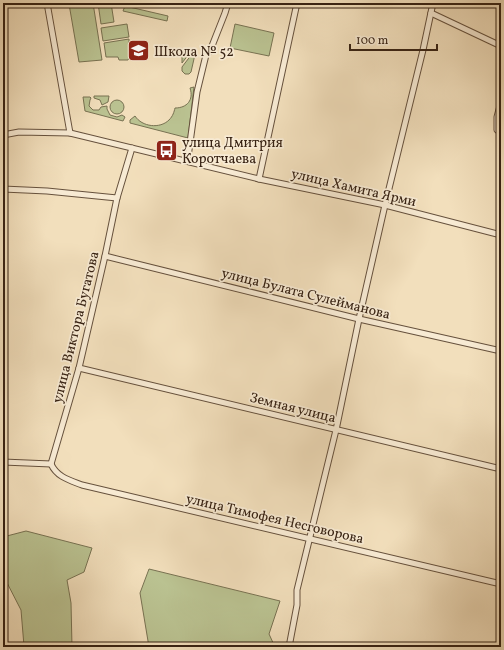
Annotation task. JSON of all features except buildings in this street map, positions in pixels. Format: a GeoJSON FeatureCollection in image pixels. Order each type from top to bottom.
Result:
{"type":"FeatureCollection","features":[{"type":"Feature","properties":{"kind":"street"},"geometry":{"type":"LineString","coordinates":[[47,3],[70,133]]}},
{"type":"Feature","properties":{"kind":"street"},"geometry":{"type":"LineString","coordinates":[[186,161],[189,150],[197,92],[206,55],[210,51],[228,3]]}},
{"type":"Feature","properties":{"kind":"street"},"geometry":{"type":"LineString","coordinates":[[259,179],[297,3]]}},
{"type":"Feature","properties":{"kind":"street"},"geometry":{"type":"LineString","coordinates":[[289,647],[297,605],[297,590],[336,430],[359,319],[432,13],[433,3]]}},
{"type":"Feature","properties":{"kind":"street"},"geometry":{"type":"LineString","coordinates":[[432,13],[501,46]]}},
{"type":"Feature","properties":{"kind":"street"},"geometry":{"type":"LineString","coordinates":[[501,102],[497,117],[498,130],[501,133]]}},
{"type":"Feature","properties":{"kind":"street","name":"улица Хамита Ярми"},"geometry":{"type":"LineString","coordinates":[[3,135],[19,132],[70,133],[259,179],[385,205],[501,235]]}},
{"type":"Feature","properties":{"kind":"street","name":"улица Виктора Бугатова"},"geometry":{"type":"LineString","coordinates":[[51,464],[79,368],[117,198],[132,148]]}},
{"type":"Feature","properties":{"kind":"street"},"geometry":{"type":"LineString","coordinates":[[3,189],[32,190],[117,198]]}},
{"type":"Feature","properties":{"kind":"street","name":"улица Булата Сулейманова"},"geometry":{"type":"LineString","coordinates":[[105,256],[359,319],[501,351]]}},
{"type":"Feature","properties":{"kind":"street","name":"Земная улица"},"geometry":{"type":"LineString","coordinates":[[79,368],[501,469]]}},
{"type":"Feature","properties":{"kind":"street"},"geometry":{"type":"LineString","coordinates":[[3,462],[51,464]]}},
{"type":"Feature","properties":{"kind":"street","name":"улица Тимофея Несговорова"},"geometry":{"type":"LineString","coordinates":[[51,464],[54,471],[64,478],[82,485],[501,584]]}},
{"type":"Feature","properties":{"kind":"green space"},"geometry":{"type":"Polygon","coordinates":[[[93,3],[102,60],[79,62],[69,4],[93,3]]]}},
{"type":"Feature","properties":{"kind":"green space"},"geometry":{"type":"Polygon","coordinates":[[[98,3],[111,3],[114,22],[101,24],[98,3]]]}},
{"type":"Feature","properties":{"kind":"green space"},"geometry":{"type":"Polygon","coordinates":[[[125,6],[168,16],[167,21],[123,11],[125,6]]]}},
{"type":"Feature","properties":{"kind":"green space"},"geometry":{"type":"Polygon","coordinates":[[[127,24],[129,37],[103,41],[101,28],[127,24]]]}},
{"type":"Feature","properties":{"kind":"green space"},"geometry":{"type":"Polygon","coordinates":[[[235,24],[274,33],[269,56],[230,48],[235,24]]]}},
{"type":"Feature","properties":{"kind":"green space"},"geometry":{"type":"Polygon","coordinates":[[[129,39],[128,60],[119,60],[118,57],[106,57],[104,43],[129,39]]]}},
{"type":"Feature","properties":{"kind":"green space"},"geometry":{"type":"Polygon","coordinates":[[[182,50],[192,50],[182,63],[182,50]]]}},
{"type":"Feature","properties":{"kind":"green space"},"geometry":{"type":"Polygon","coordinates":[[[195,50],[191,72],[189,74],[185,74],[182,71],[182,67],[195,50]]]}},
{"type":"Feature","properties":{"kind":"green space"},"geometry":{"type":"Polygon","coordinates":[[[194,87],[188,138],[130,123],[130,120],[135,116],[142,123],[151,126],[165,123],[171,117],[175,108],[186,105],[191,96],[190,88],[194,87]]]}},
{"type":"Feature","properties":{"kind":"green space"},"geometry":{"type":"Polygon","coordinates":[[[94,96],[109,96],[108,102],[102,105],[100,100],[94,98],[94,96]]]}},
{"type":"Feature","properties":{"kind":"green space"},"geometry":{"type":"Polygon","coordinates":[[[83,97],[91,98],[89,106],[93,110],[99,110],[101,107],[107,106],[110,115],[117,117],[122,115],[125,117],[123,121],[85,111],[83,97]]]}},
{"type":"Feature","properties":{"kind":"green space"},"geometry":{"type":"Polygon","coordinates":[[[117,100],[122,102],[124,107],[122,112],[117,114],[112,112],[110,107],[112,102],[117,100]]]}},
{"type":"Feature","properties":{"kind":"green space"},"geometry":{"type":"Polygon","coordinates":[[[26,531],[92,548],[84,572],[67,580],[71,603],[72,647],[24,646],[21,610],[3,575],[3,537],[26,531]]]}},
{"type":"Feature","properties":{"kind":"green space"},"geometry":{"type":"Polygon","coordinates":[[[149,569],[280,601],[269,634],[275,647],[149,647],[140,593],[149,569]]]}},
{"type":"Feature","properties":{"kind":"place","name":"Школа № 52"},"geometry":{"type":"Point","coordinates":[139,51]}},
{"type":"Feature","properties":{"kind":"place","name":"улица Дмитрия Коротчаева"},"geometry":{"type":"Point","coordinates":[166,150]}}]}
